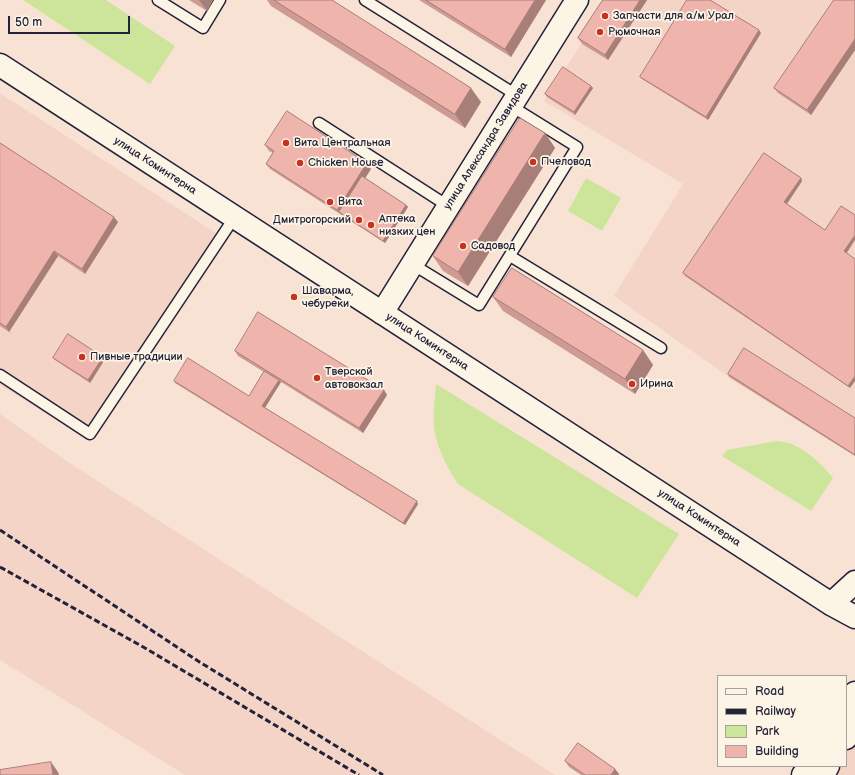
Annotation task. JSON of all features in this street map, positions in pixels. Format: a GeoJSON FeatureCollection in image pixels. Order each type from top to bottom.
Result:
{"type":"FeatureCollection","features":[{"type":"Feature","properties":{"kind":"main road","name":"улица Александра Завидова"},"geometry":{"type":"LineString","coordinates":[[382,313],[577,0]]}},
{"type":"Feature","properties":{"kind":"main road","name":"улица Коминтерна"},"geometry":{"type":"LineString","coordinates":[[0,65],[831,604],[855,616]]}},
{"type":"Feature","properties":{"kind":"main road"},"geometry":{"type":"LineString","coordinates":[[831,604],[855,582]]}},
{"type":"Feature","properties":{"kind":"main road"},"geometry":{"type":"LineString","coordinates":[[847,705],[855,693]]}},
{"type":"Feature","properties":{"kind":"main road"},"geometry":{"type":"LineString","coordinates":[[847,736],[855,724]]}},
{"type":"Feature","properties":{"kind":"lane"},"geometry":{"type":"LineString","coordinates":[[158,0],[203,28],[220,0]]}},
{"type":"Feature","properties":{"kind":"lane"},"geometry":{"type":"LineString","coordinates":[[365,0],[514,101],[577,147],[479,305],[412,264]]}},
{"type":"Feature","properties":{"kind":"lane"},"geometry":{"type":"LineString","coordinates":[[319,123],[448,206]]}},
{"type":"Feature","properties":{"kind":"lane"},"geometry":{"type":"LineString","coordinates":[[0,375],[90,434],[234,218]]}},
{"type":"Feature","properties":{"kind":"lane"},"geometry":{"type":"LineString","coordinates":[[510,256],[661,348]]}},
{"type":"Feature","properties":{"kind":"shaded area"},"geometry":{"type":"Polygon","coordinates":[[[610,0],[855,0],[855,456],[729,377],[614,296],[683,184],[544,101],[610,0]]]}},
{"type":"Feature","properties":{"kind":"shaded area"},"geometry":{"type":"Polygon","coordinates":[[[0,93],[225,239],[109,415],[88,440],[0,385],[0,93]]]}},
{"type":"Feature","properties":{"kind":"shaded area"},"geometry":{"type":"Polygon","coordinates":[[[0,414],[74,466],[555,775],[185,775],[0,660],[0,414]]]}},
{"type":"Feature","properties":{"kind":"shaded area"},"geometry":{"type":"Polygon","coordinates":[[[855,728],[855,775],[826,775],[831,767],[847,767],[847,741],[855,728]]]}},
{"type":"Feature","properties":{"kind":"green space"},"geometry":{"type":"Polygon","coordinates":[[[23,0],[106,0],[175,46],[150,84],[23,0]]]}},
{"type":"Feature","properties":{"kind":"green space"},"geometry":{"type":"Polygon","coordinates":[[[586,178],[621,198],[602,231],[568,211],[586,178]]]}},
{"type":"Feature","properties":{"kind":"green space"},"geometry":{"type":"Polygon","coordinates":[[[436,384],[679,534],[637,598],[458,484],[442,456],[435,432],[434,414],[436,384]]]}},
{"type":"Feature","properties":{"kind":"green space"},"geometry":{"type":"Polygon","coordinates":[[[777,441],[785,442],[801,449],[815,459],[833,478],[811,511],[722,456],[727,450],[777,441]]]}},
{"type":"Feature","properties":{"kind":"building"},"geometry":{"type":"Polygon","coordinates":[[[274,0],[332,0],[471,88],[455,114],[274,0]]]}},
{"type":"Feature","properties":{"kind":"building"},"geometry":{"type":"Polygon","coordinates":[[[426,0],[535,0],[505,49],[426,0]]]}},
{"type":"Feature","properties":{"kind":"building"},"geometry":{"type":"Polygon","coordinates":[[[603,0],[640,0],[605,55],[578,38],[603,0]]]}},
{"type":"Feature","properties":{"kind":"building"},"geometry":{"type":"Polygon","coordinates":[[[687,0],[710,0],[759,30],[706,117],[640,77],[687,0]]]}},
{"type":"Feature","properties":{"kind":"building"},"geometry":{"type":"Polygon","coordinates":[[[834,0],[855,0],[855,39],[807,110],[774,88],[834,0]]]}},
{"type":"Feature","properties":{"kind":"building"},"geometry":{"type":"Polygon","coordinates":[[[563,67],[591,86],[574,112],[545,94],[563,67]]]}},
{"type":"Feature","properties":{"kind":"building"},"geometry":{"type":"Polygon","coordinates":[[[287,111],[367,163],[337,210],[266,164],[274,151],[265,145],[287,111]]]}},
{"type":"Feature","properties":{"kind":"building"},"geometry":{"type":"Polygon","coordinates":[[[520,118],[545,133],[458,272],[433,256],[520,118]]]}},
{"type":"Feature","properties":{"kind":"building"},"geometry":{"type":"Polygon","coordinates":[[[0,143],[114,217],[82,269],[54,251],[6,327],[0,323],[0,143]]]}},
{"type":"Feature","properties":{"kind":"building"},"geometry":{"type":"Polygon","coordinates":[[[764,153],[801,178],[784,202],[825,230],[841,206],[855,215],[855,235],[844,251],[855,259],[855,376],[848,386],[683,273],[764,153]]]}},
{"type":"Feature","properties":{"kind":"building"},"geometry":{"type":"Polygon","coordinates":[[[362,176],[406,205],[383,241],[339,212],[362,176]]]}},
{"type":"Feature","properties":{"kind":"building"},"geometry":{"type":"Polygon","coordinates":[[[512,268],[643,350],[625,379],[493,297],[512,268]]]}},
{"type":"Feature","properties":{"kind":"building","name":"Тверской автовокзал"},"geometry":{"type":"Polygon","coordinates":[[[258,312],[384,390],[359,428],[235,351],[258,312]]]}},
{"type":"Feature","properties":{"kind":"building"},"geometry":{"type":"Polygon","coordinates":[[[68,334],[103,357],[88,380],[53,358],[68,334]]]}},
{"type":"Feature","properties":{"kind":"building"},"geometry":{"type":"Polygon","coordinates":[[[744,348],[855,418],[855,455],[728,374],[744,348]]]}},
{"type":"Feature","properties":{"kind":"building"},"geometry":{"type":"Polygon","coordinates":[[[188,358],[249,396],[264,371],[279,380],[262,406],[417,501],[403,523],[174,381],[188,358]]]}},
{"type":"Feature","properties":{"kind":"building"},"geometry":{"type":"Polygon","coordinates":[[[578,743],[615,769],[611,775],[585,775],[565,761],[578,743]]]}},
{"type":"Feature","properties":{"kind":"building"},"geometry":{"type":"Polygon","coordinates":[[[51,762],[53,775],[0,775],[0,770],[51,762]]]}},
{"type":"Feature","properties":{"kind":"railway"},"geometry":{"type":"LineString","coordinates":[[0,530],[198,661],[383,775]]}},
{"type":"Feature","properties":{"kind":"railway"},"geometry":{"type":"LineString","coordinates":[[0,567],[145,648],[359,775]]}},
{"type":"Feature","properties":{"kind":"place","name":"Запчасти для а/м Урал"},"geometry":{"type":"Point","coordinates":[605,16]}},
{"type":"Feature","properties":{"kind":"place","name":"Рюмочная"},"geometry":{"type":"Point","coordinates":[600,32]}},
{"type":"Feature","properties":{"kind":"place","name":"Вита Центральная"},"geometry":{"type":"Point","coordinates":[286,143]}},
{"type":"Feature","properties":{"kind":"place","name":"Пчеловод"},"geometry":{"type":"Point","coordinates":[533,162]}},
{"type":"Feature","properties":{"kind":"place","name":"Chicken House"},"geometry":{"type":"Point","coordinates":[300,163]}},
{"type":"Feature","properties":{"kind":"place","name":"Вита"},"geometry":{"type":"Point","coordinates":[330,202]}},
{"type":"Feature","properties":{"kind":"place","name":"Дмитрогорский"},"geometry":{"type":"Point","coordinates":[359,220]}},
{"type":"Feature","properties":{"kind":"place","name":"Аптека низких цен"},"geometry":{"type":"Point","coordinates":[371,225]}},
{"type":"Feature","properties":{"kind":"place","name":"Садовод"},"geometry":{"type":"Point","coordinates":[463,246]}},
{"type":"Feature","properties":{"kind":"place","name":"Шаварма, чебуреки"},"geometry":{"type":"Point","coordinates":[294,297]}},
{"type":"Feature","properties":{"kind":"place","name":"Пивные традиции"},"geometry":{"type":"Point","coordinates":[82,357]}},
{"type":"Feature","properties":{"kind":"place","name":"Тверской автовокзал"},"geometry":{"type":"Point","coordinates":[317,378]}},
{"type":"Feature","properties":{"kind":"place","name":"Ирина"},"geometry":{"type":"Point","coordinates":[632,384]}}]}
